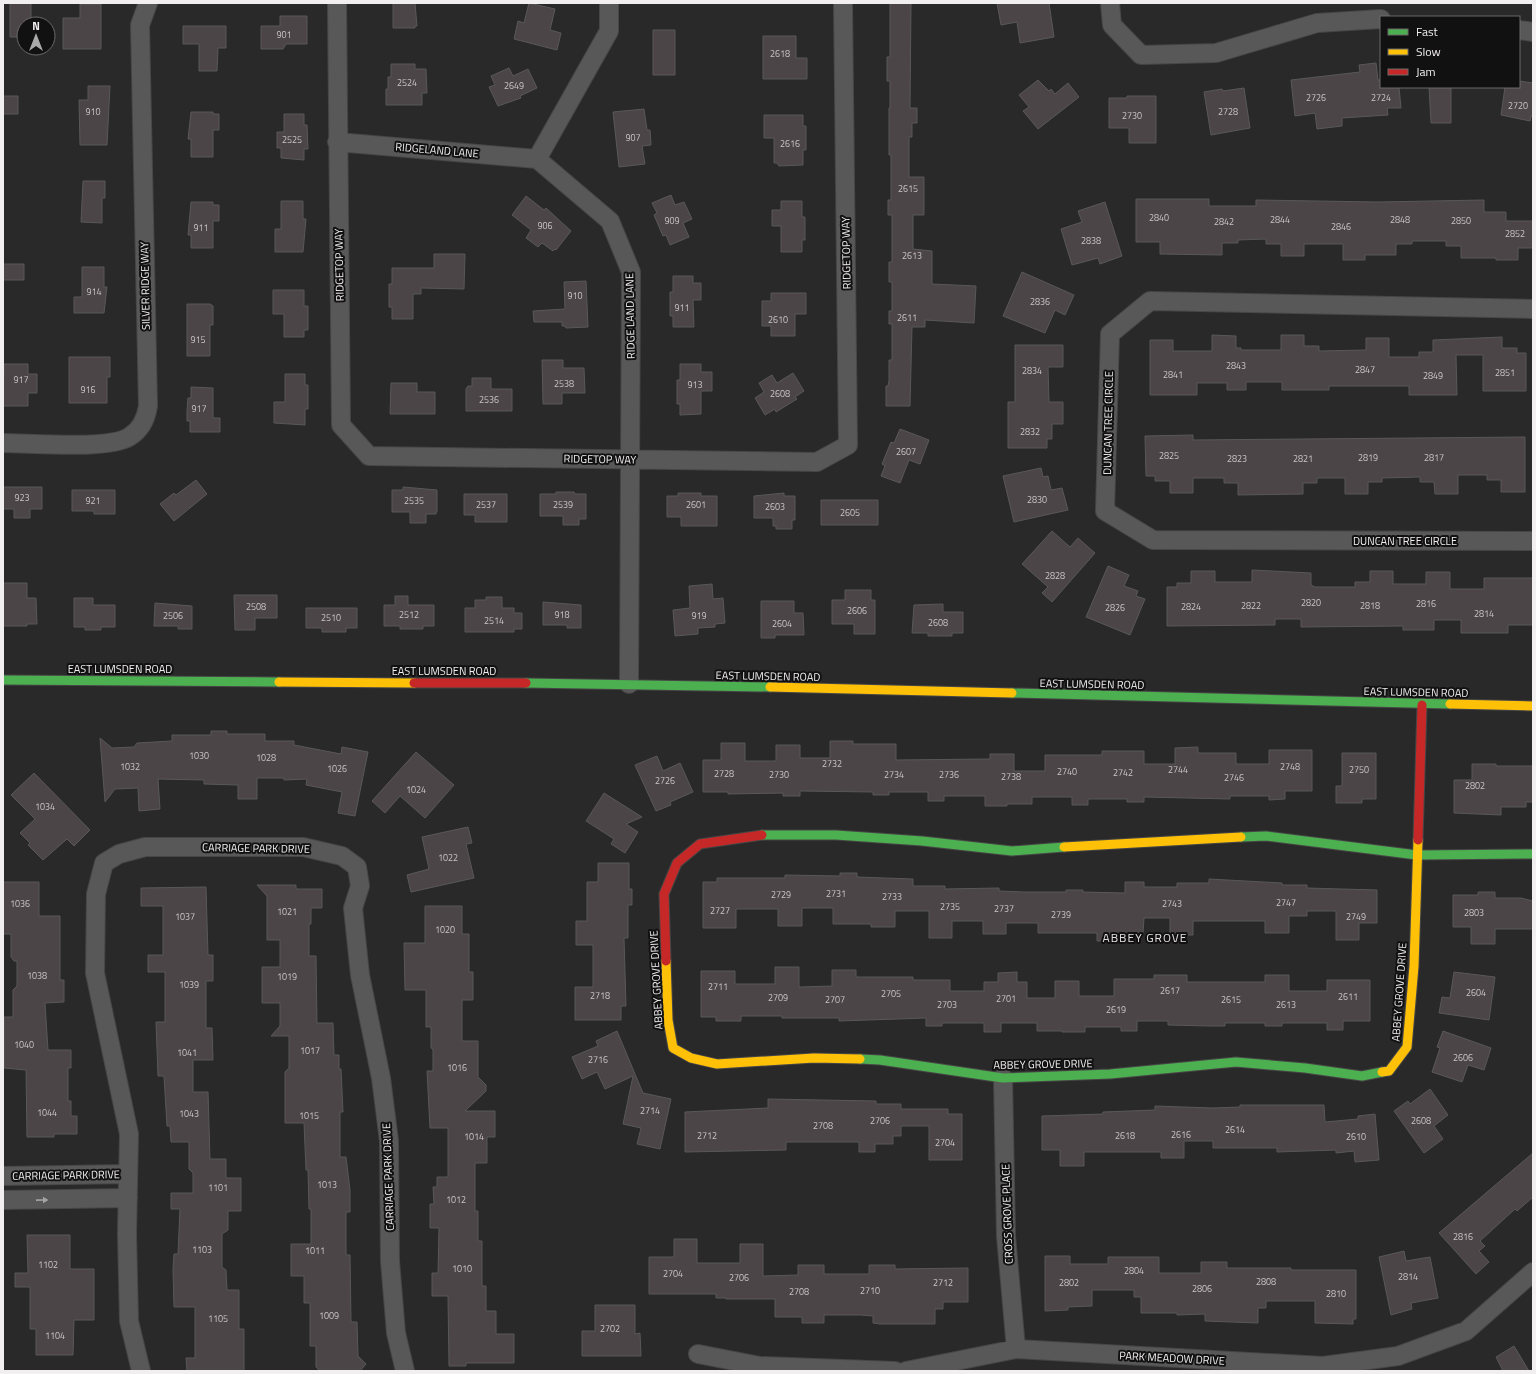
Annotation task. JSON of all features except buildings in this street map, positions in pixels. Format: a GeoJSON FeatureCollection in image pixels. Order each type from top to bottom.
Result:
{"type":"FeatureCollection","features":[{"type":"Feature","properties":{"kind":"street","name":"SILVER RIDGE WAY"},"geometry":{"type":"LineString","coordinates":[[3,443],[110,444],[130,437],[141,427],[144,421],[148,406],[140,25],[148,3]]}},
{"type":"Feature","properties":{"kind":"street","name":"RIDGETOP WAY"},"geometry":{"type":"LineString","coordinates":[[337,3],[337,142],[341,425],[369,456],[817,462],[848,445],[843,3]]}},
{"type":"Feature","properties":{"kind":"street"},"geometry":{"type":"LineString","coordinates":[[537,159],[609,31],[609,3]]}},
{"type":"Feature","properties":{"kind":"street"},"geometry":{"type":"LineString","coordinates":[[1110,3],[1112,25],[1141,55],[1216,53],[1318,23],[1380,20]]}},
{"type":"Feature","properties":{"kind":"street"},"geometry":{"type":"LineString","coordinates":[[1520,30],[1533,32]]}},
{"type":"Feature","properties":{"kind":"street","name":"RIDGELAND LANE"},"geometry":{"type":"LineString","coordinates":[[337,142],[537,159]]}},
{"type":"Feature","properties":{"kind":"street","name":"RIDGE LAND LANE"},"geometry":{"type":"LineString","coordinates":[[537,159],[610,221],[631,272],[629,684]]}},
{"type":"Feature","properties":{"kind":"street","name":"DUNCAN TREE CIRCLE"},"geometry":{"type":"LineString","coordinates":[[1533,309],[1150,301],[1110,334],[1106,511],[1153,540],[1533,541]]}},
{"type":"Feature","properties":{"kind":"street","name":"EAST LUMSDEN ROAD"},"geometry":{"type":"LineString","coordinates":[[3,680],[629,684],[1422,705],[1533,706]]}},
{"type":"Feature","properties":{"kind":"street","name":"ABBEY GROVE DRIVE"},"geometry":{"type":"LineString","coordinates":[[1422,705],[1417,855],[1414,966],[1407,1047],[1389,1071],[1362,1076],[1305,1068],[1236,1062],[1110,1074],[1003,1078],[880,1060],[814,1058],[717,1064],[691,1058],[673,1048],[668,1020],[664,894],[678,862],[700,844],[757,835],[836,835],[922,841],[1012,851],[1173,840],[1266,836],[1417,855],[1533,854]]}},
{"type":"Feature","properties":{"kind":"street","name":"CARRIAGE PARK DRIVE"},"geometry":{"type":"LineString","coordinates":[[141,1371],[129,1321],[129,1134],[95,973],[96,894],[104,862],[119,854],[145,847],[304,847],[342,856],[357,866],[360,886],[353,908],[360,975],[381,1078],[389,1141],[390,1262],[396,1334],[405,1371]]}},
{"type":"Feature","properties":{"kind":"street","name":"CROSS GROVE PLACE"},"geometry":{"type":"LineString","coordinates":[[1003,1078],[1006,1236],[1016,1349]]}},
{"type":"Feature","properties":{"kind":"street","name":"CARRIAGE PARK DRIVE"},"geometry":{"type":"LineString","coordinates":[[3,1176],[128,1174]]}},
{"type":"Feature","properties":{"kind":"street"},"geometry":{"type":"LineString","coordinates":[[3,1200],[128,1198]]}},
{"type":"Feature","properties":{"kind":"street","name":"PARK MEADOW DRIVE"},"geometry":{"type":"LineString","coordinates":[[906,1371],[1016,1349],[1323,1366],[1398,1356],[1466,1331],[1533,1272]]}},
{"type":"Feature","properties":{"kind":"street"},"geometry":{"type":"LineString","coordinates":[[698,1354],[760,1366],[895,1371]]}},
{"type":"Feature","properties":{"kind":"traffic: fast"},"geometry":{"type":"LineString","coordinates":[[3,680],[279,682]]}},
{"type":"Feature","properties":{"kind":"traffic: fast"},"geometry":{"type":"LineString","coordinates":[[526,683],[770,687]]}},
{"type":"Feature","properties":{"kind":"traffic: fast"},"geometry":{"type":"LineString","coordinates":[[1012,693],[1450,704]]}},
{"type":"Feature","properties":{"kind":"traffic: fast"},"geometry":{"type":"LineString","coordinates":[[762,835],[836,835],[922,841],[1012,851],[1064,847]]}},
{"type":"Feature","properties":{"kind":"traffic: fast"},"geometry":{"type":"LineString","coordinates":[[1241,837],[1266,836],[1417,855],[1533,854]]}},
{"type":"Feature","properties":{"kind":"traffic: fast"},"geometry":{"type":"LineString","coordinates":[[860,1059],[880,1060],[1003,1078],[1110,1074],[1236,1062],[1305,1068],[1362,1076],[1382,1072]]}},
{"type":"Feature","properties":{"kind":"traffic: slow"},"geometry":{"type":"LineString","coordinates":[[279,682],[414,683]]}},
{"type":"Feature","properties":{"kind":"traffic: slow"},"geometry":{"type":"LineString","coordinates":[[770,687],[1012,693]]}},
{"type":"Feature","properties":{"kind":"traffic: slow"},"geometry":{"type":"LineString","coordinates":[[1450,704],[1533,706]]}},
{"type":"Feature","properties":{"kind":"traffic: slow"},"geometry":{"type":"LineString","coordinates":[[1064,847],[1241,837]]}},
{"type":"Feature","properties":{"kind":"traffic: slow"},"geometry":{"type":"LineString","coordinates":[[1382,1072],[1389,1071],[1407,1047],[1414,966],[1418,840]]}},
{"type":"Feature","properties":{"kind":"traffic: slow"},"geometry":{"type":"LineString","coordinates":[[666,961],[668,1020],[673,1048],[691,1058],[717,1064],[814,1058],[860,1059]]}},
{"type":"Feature","properties":{"kind":"traffic: jam"},"geometry":{"type":"LineString","coordinates":[[414,683],[526,683]]}},
{"type":"Feature","properties":{"kind":"traffic: jam"},"geometry":{"type":"LineString","coordinates":[[1418,840],[1422,705]]}},
{"type":"Feature","properties":{"kind":"traffic: jam"},"geometry":{"type":"LineString","coordinates":[[666,961],[664,894],[677,863],[700,844],[762,835]]}},
{"type":"Feature","properties":{"kind":"district","name":"ABBEY GROVE"},"geometry":{"type":"Point","coordinates":[1145,938]}}]}
